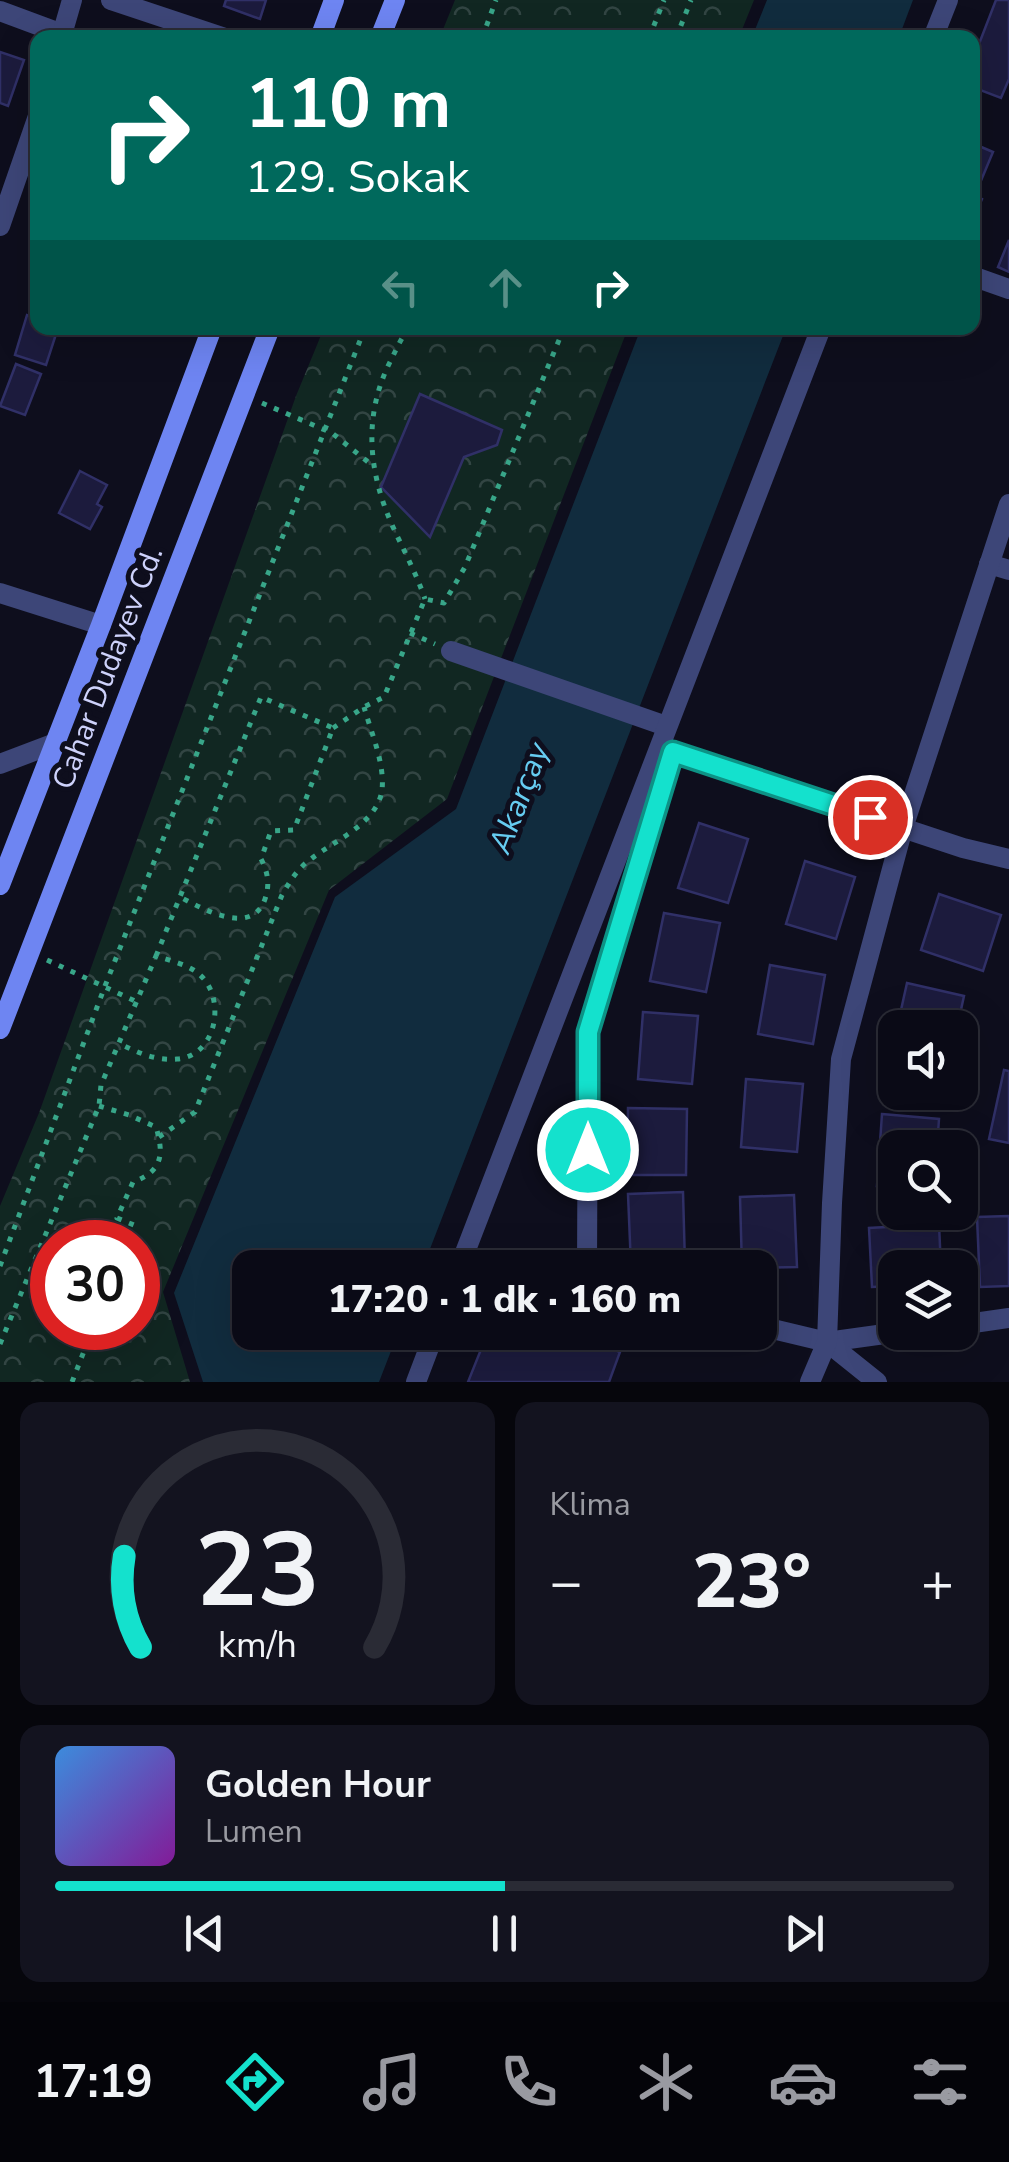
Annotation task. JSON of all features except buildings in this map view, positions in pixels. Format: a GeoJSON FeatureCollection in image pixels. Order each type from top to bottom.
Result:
{"type":"FeatureCollection","features":[{"type":"Feature","properties":{"kind":"main road"},"geometry":{"type":"LineString","coordinates":[[323,30],[334,0]]}},
{"type":"Feature","properties":{"kind":"main road"},"geometry":{"type":"LineString","coordinates":[[383,30],[394,0]]}},
{"type":"Feature","properties":{"kind":"main road","name":"Cahar Dudayev Cd."},"geometry":{"type":"LineString","coordinates":[[0,885],[209,335]]}},
{"type":"Feature","properties":{"kind":"main road","name":"Cahar Dudayev Cd."},"geometry":{"type":"LineString","coordinates":[[0,1029],[267,335]]}},
{"type":"Feature","properties":{"kind":"street"},"geometry":{"type":"LineString","coordinates":[[64,30],[72,0]]}},
{"type":"Feature","properties":{"kind":"street"},"geometry":{"type":"LineString","coordinates":[[111,0],[201,30]]}},
{"type":"Feature","properties":{"kind":"street"},"geometry":{"type":"LineString","coordinates":[[936,30],[948,0]]}},
{"type":"Feature","properties":{"kind":"street"},"geometry":{"type":"LineString","coordinates":[[0,12],[46,30]]}},
{"type":"Feature","properties":{"kind":"street"},"geometry":{"type":"LineString","coordinates":[[0,226],[8,173],[30,131]]}},
{"type":"Feature","properties":{"kind":"street"},"geometry":{"type":"LineString","coordinates":[[980,279],[1009,289]]}},
{"type":"Feature","properties":{"kind":"street"},"geometry":{"type":"LineString","coordinates":[[465,1250],[818,335]]}},
{"type":"Feature","properties":{"kind":"street"},"geometry":{"type":"LineString","coordinates":[[810,1382],[827,1342],[841,1059],[902,828],[999,567],[1009,504]]}},
{"type":"Feature","properties":{"kind":"street"},"geometry":{"type":"LineString","coordinates":[[0,593],[100,625]]}},
{"type":"Feature","properties":{"kind":"street"},"geometry":{"type":"LineString","coordinates":[[451,650],[666,726]]}},
{"type":"Feature","properties":{"kind":"street"},"geometry":{"type":"LineString","coordinates":[[0,764],[55,743]]}},
{"type":"Feature","properties":{"kind":"street"},"geometry":{"type":"LineString","coordinates":[[587,1250],[588,1032],[673,752],[963,848],[1009,859]]}},
{"type":"Feature","properties":{"kind":"street"},"geometry":{"type":"LineString","coordinates":[[978,1322],[1009,1318]]}},
{"type":"Feature","properties":{"kind":"street"},"geometry":{"type":"LineString","coordinates":[[777,1330],[827,1342],[878,1335]]}},
{"type":"Feature","properties":{"kind":"street"},"geometry":{"type":"LineString","coordinates":[[827,1342],[877,1382]]}},
{"type":"Feature","properties":{"kind":"street"},"geometry":{"type":"LineString","coordinates":[[416,1382],[428,1350]]}},
{"type":"Feature","properties":{"kind":"path"},"geometry":{"type":"LineString","coordinates":[[485,30],[496,0]]}},
{"type":"Feature","properties":{"kind":"path"},"geometry":{"type":"LineString","coordinates":[[652,30],[664,0]]}},
{"type":"Feature","properties":{"kind":"path"},"geometry":{"type":"LineString","coordinates":[[679,30],[691,0]]}},
{"type":"Feature","properties":{"kind":"path"},"geometry":{"type":"LineString","coordinates":[[0,1266],[105,986],[363,335]]}},
{"type":"Feature","properties":{"kind":"path"},"geometry":{"type":"LineString","coordinates":[[180,897],[210,913],[234,918],[248,916],[262,907],[268,890],[261,860],[271,831],[294,830],[333,728],[384,697],[425,598],[385,507],[370,441],[373,406],[383,376],[406,335]]}},
{"type":"Feature","properties":{"kind":"path"},"geometry":{"type":"LineString","coordinates":[[425,598],[444,603],[465,567],[561,335]]}},
{"type":"Feature","properties":{"kind":"path"},"geometry":{"type":"LineString","coordinates":[[243,397],[326,429],[375,468]]}},
{"type":"Feature","properties":{"kind":"path"},"geometry":{"type":"LineString","coordinates":[[0,1344],[99,1106],[100,1085],[260,697],[333,728]]}},
{"type":"Feature","properties":{"kind":"path"},"geometry":{"type":"LineString","coordinates":[[159,1137],[195,1112],[282,895],[294,876],[308,860],[377,808],[382,778],[364,707]]}},
{"type":"Feature","properties":{"kind":"path"},"geometry":{"type":"LineString","coordinates":[[30,952],[136,1001]]}},
{"type":"Feature","properties":{"kind":"path"},"geometry":{"type":"LineString","coordinates":[[118,1043],[154,1059],[181,1060],[201,1050],[215,1023],[214,995],[198,974],[156,956]]}},
{"type":"Feature","properties":{"kind":"path"},"geometry":{"type":"LineString","coordinates":[[99,1106],[156,1126],[162,1146],[158,1165],[145,1178],[133,1182],[117,1218],[122,1220]]}},
{"type":"Feature","properties":{"kind":"path"},"geometry":{"type":"LineString","coordinates":[[72,1382],[84,1350]]}},
{"type":"Feature","properties":{"kind":"green space"},"geometry":{"type":"Polygon","coordinates":[[[455,0],[754,0],[742,30],[443,30],[455,0]]]}},
{"type":"Feature","properties":{"kind":"green space"},"geometry":{"type":"Polygon","coordinates":[[[321,335],[625,335],[447,799],[329,890],[163,1292],[190,1382],[0,1382],[0,1206],[39,1113],[321,335]]]}},
{"type":"Feature","properties":{"kind":"water"},"geometry":{"type":"Polygon","coordinates":[[[767,0],[913,0],[902,30],[755,30],[767,0]]]}},
{"type":"Feature","properties":{"kind":"water","name":"Akarçay"},"geometry":{"type":"Polygon","coordinates":[[[638,335],[783,335],[430,1250],[232,1250],[232,1350],[391,1350],[379,1382],[203,1382],[174,1293],[335,897],[456,809],[638,335]]]}},
{"type":"Feature","properties":{"kind":"route"},"geometry":{"type":"LineString","coordinates":[[588,1150],[588,1032],[673,752],[870,817]]}}]}
